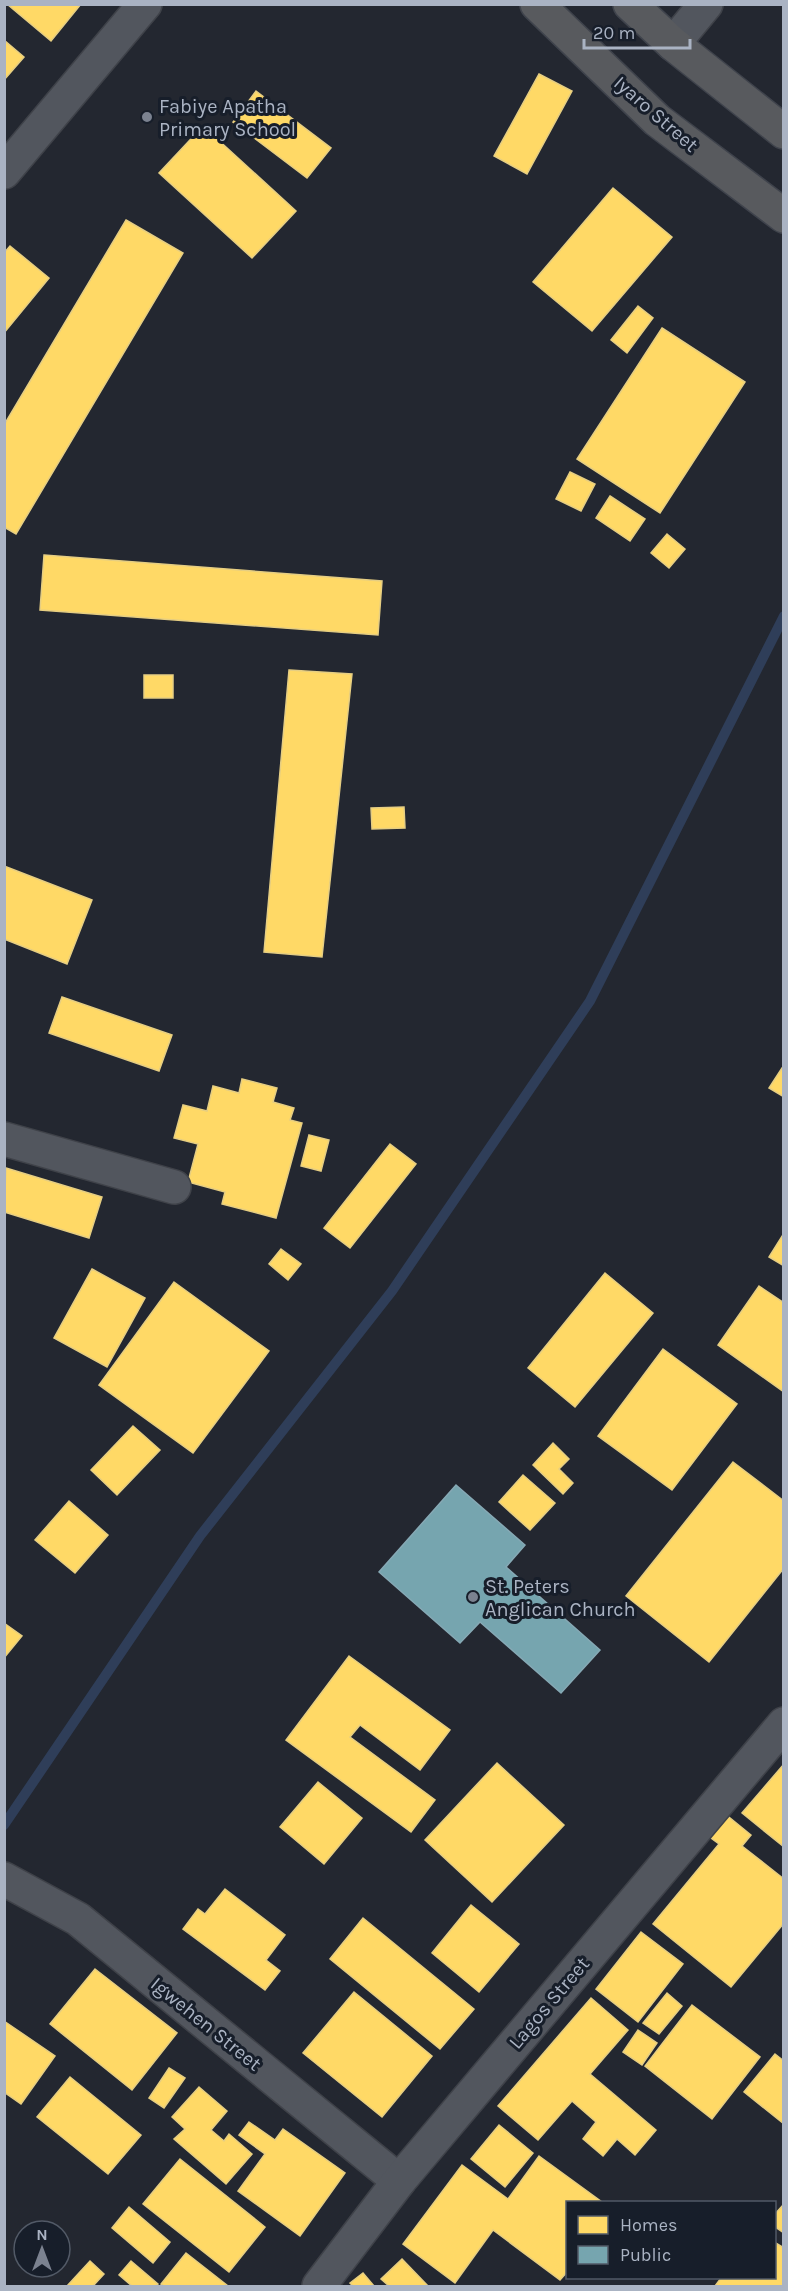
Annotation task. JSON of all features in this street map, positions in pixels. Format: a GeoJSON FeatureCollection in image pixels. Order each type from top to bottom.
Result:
{"type":"FeatureCollection","features":[{"type":"Feature","properties":{"kind":"highway","name":"Iyaro Street"},"geometry":{"type":"LineString","coordinates":[[537,4],[657,120],[783,216]]}},
{"type":"Feature","properties":{"kind":"highway"},"geometry":{"type":"LineString","coordinates":[[630,4],[674,44],[783,132]]}},
{"type":"Feature","properties":{"kind":"street"},"geometry":{"type":"LineString","coordinates":[[4,172],[145,4]]}},
{"type":"Feature","properties":{"kind":"street"},"geometry":{"type":"LineString","coordinates":[[674,44],[706,4]]}},
{"type":"Feature","properties":{"kind":"street"},"geometry":{"type":"LineString","coordinates":[[4,1139],[174,1187]]}},
{"type":"Feature","properties":{"kind":"street","name":"Lagos Street"},"geometry":{"type":"LineString","coordinates":[[319,2286],[399,2181],[783,1724]]}},
{"type":"Feature","properties":{"kind":"street","name":"Igwehen Street"},"geometry":{"type":"LineString","coordinates":[[4,1879],[78,1919],[399,2181]]}},
{"type":"Feature","properties":{"kind":"building: Homes"},"geometry":{"type":"Polygon","coordinates":[[[7,4],[81,4],[51,41],[7,4]]]}},
{"type":"Feature","properties":{"kind":"building: Homes"},"geometry":{"type":"Polygon","coordinates":[[[4,40],[24,57],[4,80],[4,40]]]}},
{"type":"Feature","properties":{"kind":"building: Homes"},"geometry":{"type":"Polygon","coordinates":[[[539,74],[572,91],[527,174],[494,156],[539,74]]]}},
{"type":"Feature","properties":{"kind":"building: Homes"},"geometry":{"type":"Polygon","coordinates":[[[256,91],[331,148],[307,178],[233,122],[256,91]]]}},
{"type":"Feature","properties":{"kind":"building: Homes"},"geometry":{"type":"Polygon","coordinates":[[[203,126],[296,211],[252,258],[159,173],[203,126]]]}},
{"type":"Feature","properties":{"kind":"building: Homes"},"geometry":{"type":"Polygon","coordinates":[[[613,188],[672,237],[592,331],[533,282],[613,188]]]}},
{"type":"Feature","properties":{"kind":"building: Homes"},"geometry":{"type":"Polygon","coordinates":[[[126,220],[183,253],[16,534],[4,527],[4,425],[126,220]]]}},
{"type":"Feature","properties":{"kind":"building: Homes"},"geometry":{"type":"Polygon","coordinates":[[[10,246],[49,278],[4,333],[4,253],[10,246]]]}},
{"type":"Feature","properties":{"kind":"building: Homes"},"geometry":{"type":"Polygon","coordinates":[[[638,306],[653,318],[627,353],[611,340],[638,306]]]}},
{"type":"Feature","properties":{"kind":"building: Homes"},"geometry":{"type":"Polygon","coordinates":[[[662,328],[745,382],[660,513],[577,459],[662,328]]]}},
{"type":"Feature","properties":{"kind":"building: Homes"},"geometry":{"type":"Polygon","coordinates":[[[570,472],[595,484],[581,511],[556,499],[570,472]]]}},
{"type":"Feature","properties":{"kind":"building: Homes"},"geometry":{"type":"Polygon","coordinates":[[[610,496],[645,519],[630,541],[596,518],[610,496]]]}},
{"type":"Feature","properties":{"kind":"building: Homes"},"geometry":{"type":"Polygon","coordinates":[[[667,534],[685,549],[669,568],[651,553],[667,534]]]}},
{"type":"Feature","properties":{"kind":"building: Homes"},"geometry":{"type":"Polygon","coordinates":[[[44,555],[382,581],[378,635],[40,610],[44,555]]]}},
{"type":"Feature","properties":{"kind":"building: Homes"},"geometry":{"type":"Polygon","coordinates":[[[289,670],[352,674],[322,957],[264,952],[289,670]]]}},
{"type":"Feature","properties":{"kind":"building: Homes"},"geometry":{"type":"Polygon","coordinates":[[[144,675],[173,675],[173,698],[144,698],[144,675]]]}},
{"type":"Feature","properties":{"kind":"building: Homes"},"geometry":{"type":"Polygon","coordinates":[[[404,807],[405,828],[372,829],[371,808],[404,807]]]}},
{"type":"Feature","properties":{"kind":"building: Homes"},"geometry":{"type":"Polygon","coordinates":[[[4,866],[92,900],[67,964],[4,939],[4,866]]]}},
{"type":"Feature","properties":{"kind":"building: Homes"},"geometry":{"type":"Polygon","coordinates":[[[62,997],[172,1035],[159,1071],[49,1033],[62,997]]]}},
{"type":"Feature","properties":{"kind":"building: Homes"},"geometry":{"type":"Polygon","coordinates":[[[782,1068],[784,1069],[784,1097],[769,1088],[782,1068]]]}},
{"type":"Feature","properties":{"kind":"building: Homes"},"geometry":{"type":"Polygon","coordinates":[[[242,1079],[277,1088],[273,1102],[294,1108],[290,1120],[302,1123],[276,1218],[222,1204],[225,1192],[188,1182],[198,1144],[174,1138],[183,1105],[207,1111],[213,1086],[239,1093],[242,1079]]]}},
{"type":"Feature","properties":{"kind":"building: Homes"},"geometry":{"type":"Polygon","coordinates":[[[309,1135],[329,1140],[321,1171],[301,1166],[309,1135]]]}},
{"type":"Feature","properties":{"kind":"building: Homes"},"geometry":{"type":"Polygon","coordinates":[[[390,1144],[416,1164],[350,1248],[324,1228],[390,1144]]]}},
{"type":"Feature","properties":{"kind":"building: Homes"},"geometry":{"type":"Polygon","coordinates":[[[6,1168],[102,1197],[89,1238],[4,1212],[6,1168]]]}},
{"type":"Feature","properties":{"kind":"building: Homes"},"geometry":{"type":"Polygon","coordinates":[[[784,1233],[784,1266],[769,1257],[784,1233]]]}},
{"type":"Feature","properties":{"kind":"building: Homes"},"geometry":{"type":"Polygon","coordinates":[[[281,1249],[301,1264],[288,1280],[269,1264],[281,1249]]]}},
{"type":"Feature","properties":{"kind":"building: Homes"},"geometry":{"type":"Polygon","coordinates":[[[92,1269],[145,1298],[107,1367],[54,1338],[92,1269]]]}},
{"type":"Feature","properties":{"kind":"building: Homes"},"geometry":{"type":"Polygon","coordinates":[[[605,1273],[653,1313],[575,1407],[528,1368],[605,1273]]]}},
{"type":"Feature","properties":{"kind":"building: Homes"},"geometry":{"type":"Polygon","coordinates":[[[174,1282],[269,1351],[193,1453],[99,1385],[174,1282]]]}},
{"type":"Feature","properties":{"kind":"building: Homes"},"geometry":{"type":"Polygon","coordinates":[[[759,1286],[784,1303],[784,1392],[718,1345],[759,1286]]]}},
{"type":"Feature","properties":{"kind":"building: Homes"},"geometry":{"type":"Polygon","coordinates":[[[663,1349],[737,1404],[672,1490],[598,1436],[663,1349]]]}},
{"type":"Feature","properties":{"kind":"building: Homes"},"geometry":{"type":"Polygon","coordinates":[[[133,1426],[160,1450],[117,1495],[91,1470],[133,1426]]]}},
{"type":"Feature","properties":{"kind":"building: Homes"},"geometry":{"type":"Polygon","coordinates":[[[553,1443],[569,1459],[559,1469],[573,1483],[563,1494],[533,1465],[553,1443]]]}},
{"type":"Feature","properties":{"kind":"building: Homes"},"geometry":{"type":"Polygon","coordinates":[[[733,1462],[784,1501],[784,1568],[709,1662],[626,1596],[733,1462]]]}},
{"type":"Feature","properties":{"kind":"building: Homes"},"geometry":{"type":"Polygon","coordinates":[[[523,1475],[555,1503],[530,1530],[499,1502],[523,1475]]]}},
{"type":"Feature","properties":{"kind":"building: Homes"},"geometry":{"type":"Polygon","coordinates":[[[69,1501],[108,1535],[75,1573],[35,1540],[69,1501]]]}},
{"type":"Feature","properties":{"kind":"building: Homes"},"geometry":{"type":"Polygon","coordinates":[[[4,1623],[22,1636],[4,1658],[4,1623]]]}},
{"type":"Feature","properties":{"kind":"building: Homes"},"geometry":{"type":"Polygon","coordinates":[[[349,1656],[450,1730],[420,1770],[360,1725],[350,1737],[435,1800],[411,1832],[286,1740],[349,1656]]]}},
{"type":"Feature","properties":{"kind":"building: Homes"},"geometry":{"type":"Polygon","coordinates":[[[497,1763],[564,1825],[492,1902],[425,1840],[497,1763]]]}},
{"type":"Feature","properties":{"kind":"building: Homes"},"geometry":{"type":"Polygon","coordinates":[[[784,1764],[784,1847],[742,1813],[784,1764]]]}},
{"type":"Feature","properties":{"kind":"building: Homes"},"geometry":{"type":"Polygon","coordinates":[[[318,1782],[362,1818],[324,1864],[280,1827],[318,1782]]]}},
{"type":"Feature","properties":{"kind":"building: Homes"},"geometry":{"type":"Polygon","coordinates":[[[724,1813],[751,1835],[742,1846],[784,1879],[784,1923],[731,1987],[653,1924],[719,1844],[707,1835],[724,1813]]]}},
{"type":"Feature","properties":{"kind":"building: Homes"},"geometry":{"type":"Polygon","coordinates":[[[225,1889],[285,1935],[266,1960],[280,1971],[265,1990],[183,1929],[198,1909],[205,1914],[225,1889]]]}},
{"type":"Feature","properties":{"kind":"building: Homes"},"geometry":{"type":"Polygon","coordinates":[[[471,1905],[519,1944],[479,1992],[432,1953],[471,1905]]]}},
{"type":"Feature","properties":{"kind":"building: Homes"},"geometry":{"type":"Polygon","coordinates":[[[363,1918],[474,2009],[440,2049],[330,1959],[363,1918]]]}},
{"type":"Feature","properties":{"kind":"building: Homes"},"geometry":{"type":"Polygon","coordinates":[[[641,1932],[683,1964],[638,2022],[596,1989],[641,1932]]]}},
{"type":"Feature","properties":{"kind":"building: Homes"},"geometry":{"type":"Polygon","coordinates":[[[95,1969],[177,2033],[132,2090],[50,2024],[95,1969]]]}},
{"type":"Feature","properties":{"kind":"building: Homes"},"geometry":{"type":"Polygon","coordinates":[[[354,1992],[432,2056],[382,2117],[303,2053],[354,1992]]]}},
{"type":"Feature","properties":{"kind":"building: Homes"},"geometry":{"type":"Polygon","coordinates":[[[667,1993],[682,2006],[659,2034],[643,2023],[667,1993]]]}},
{"type":"Feature","properties":{"kind":"building: Homes"},"geometry":{"type":"Polygon","coordinates":[[[591,1998],[628,2030],[590,2074],[656,2130],[635,2155],[617,2139],[603,2156],[583,2139],[596,2122],[572,2101],[538,2140],[498,2106],[591,1998]]]}},
{"type":"Feature","properties":{"kind":"building: Homes"},"geometry":{"type":"Polygon","coordinates":[[[692,2005],[760,2057],[712,2119],[645,2066],[692,2005]]]}},
{"type":"Feature","properties":{"kind":"building: Homes"},"geometry":{"type":"Polygon","coordinates":[[[4,2021],[55,2056],[21,2104],[4,2092],[4,2021]]]}},
{"type":"Feature","properties":{"kind":"building: Homes"},"geometry":{"type":"Polygon","coordinates":[[[638,2030],[657,2043],[642,2065],[623,2052],[638,2030]]]}},
{"type":"Feature","properties":{"kind":"building: Homes"},"geometry":{"type":"Polygon","coordinates":[[[775,2054],[784,2061],[784,2124],[744,2092],[775,2054]]]}},
{"type":"Feature","properties":{"kind":"building: Homes"},"geometry":{"type":"Polygon","coordinates":[[[169,2068],[185,2078],[164,2108],[149,2098],[169,2068]]]}},
{"type":"Feature","properties":{"kind":"building: Homes"},"geometry":{"type":"Polygon","coordinates":[[[70,2077],[141,2135],[108,2174],[37,2117],[70,2077]]]}},
{"type":"Feature","properties":{"kind":"building: Homes"},"geometry":{"type":"Polygon","coordinates":[[[199,2087],[227,2111],[211,2130],[224,2141],[229,2134],[252,2154],[226,2184],[174,2139],[185,2129],[172,2117],[199,2087]]]}},
{"type":"Feature","properties":{"kind":"building: Homes"},"geometry":{"type":"Polygon","coordinates":[[[249,2122],[275,2140],[283,2129],[345,2173],[300,2236],[238,2191],[265,2154],[239,2135],[249,2122]]]}},
{"type":"Feature","properties":{"kind":"building: Homes"},"geometry":{"type":"Polygon","coordinates":[[[499,2125],[533,2153],[505,2187],[471,2159],[499,2125]]]}},
{"type":"Feature","properties":{"kind":"building: Homes"},"geometry":{"type":"Polygon","coordinates":[[[539,2156],[601,2201],[566,2201],[566,2273],[560,2280],[493,2230],[455,2283],[403,2244],[462,2165],[508,2199],[539,2156]]]}},
{"type":"Feature","properties":{"kind":"building: Homes"},"geometry":{"type":"Polygon","coordinates":[[[180,2159],[265,2227],[229,2272],[143,2204],[180,2159]]]}},
{"type":"Feature","properties":{"kind":"building: Homes"},"geometry":{"type":"Polygon","coordinates":[[[784,2204],[784,2233],[776,2227],[776,2213],[784,2204]]]}},
{"type":"Feature","properties":{"kind":"building: Homes"},"geometry":{"type":"Polygon","coordinates":[[[129,2207],[170,2242],[153,2263],[112,2228],[129,2207]]]}},
{"type":"Feature","properties":{"kind":"building: Homes"},"geometry":{"type":"Polygon","coordinates":[[[776,2243],[784,2248],[784,2286],[715,2286],[720,2279],[776,2279],[776,2243]]]}},
{"type":"Feature","properties":{"kind":"building: Homes"},"geometry":{"type":"Polygon","coordinates":[[[186,2253],[228,2286],[164,2286],[161,2284],[186,2253]]]}},
{"type":"Feature","properties":{"kind":"building: Homes"},"geometry":{"type":"Polygon","coordinates":[[[402,2259],[428,2286],[389,2286],[381,2279],[402,2259]]]}},
{"type":"Feature","properties":{"kind":"building: Homes"},"geometry":{"type":"Polygon","coordinates":[[[90,2261],[104,2274],[93,2286],[67,2286],[90,2261]]]}},
{"type":"Feature","properties":{"kind":"building: Homes"},"geometry":{"type":"Polygon","coordinates":[[[131,2261],[158,2284],[156,2286],[132,2286],[119,2275],[131,2261]]]}},
{"type":"Feature","properties":{"kind":"building: Homes"},"geometry":{"type":"Polygon","coordinates":[[[363,2273],[374,2286],[353,2286],[350,2283],[363,2273]]]}},
{"type":"Feature","properties":{"kind":"building: Public","name":"St. Peters Anglican Church"},"geometry":{"type":"Polygon","coordinates":[[[456,1485],[525,1545],[506,1567],[600,1650],[561,1693],[480,1622],[460,1643],[379,1572],[456,1485]]]}},
{"type":"Feature","properties":{"kind":"waterway"},"geometry":{"type":"LineString","coordinates":[[4,1825],[200,1536],[392,1291],[590,1001],[784,616]]}},
{"type":"Feature","properties":{"kind":"place","name":"Fabiye Apatha Primary School"},"geometry":{"type":"Point","coordinates":[147,117]}},
{"type":"Feature","properties":{"kind":"place","name":"St. Peters Anglican Church"},"geometry":{"type":"Point","coordinates":[473,1597]}}]}
